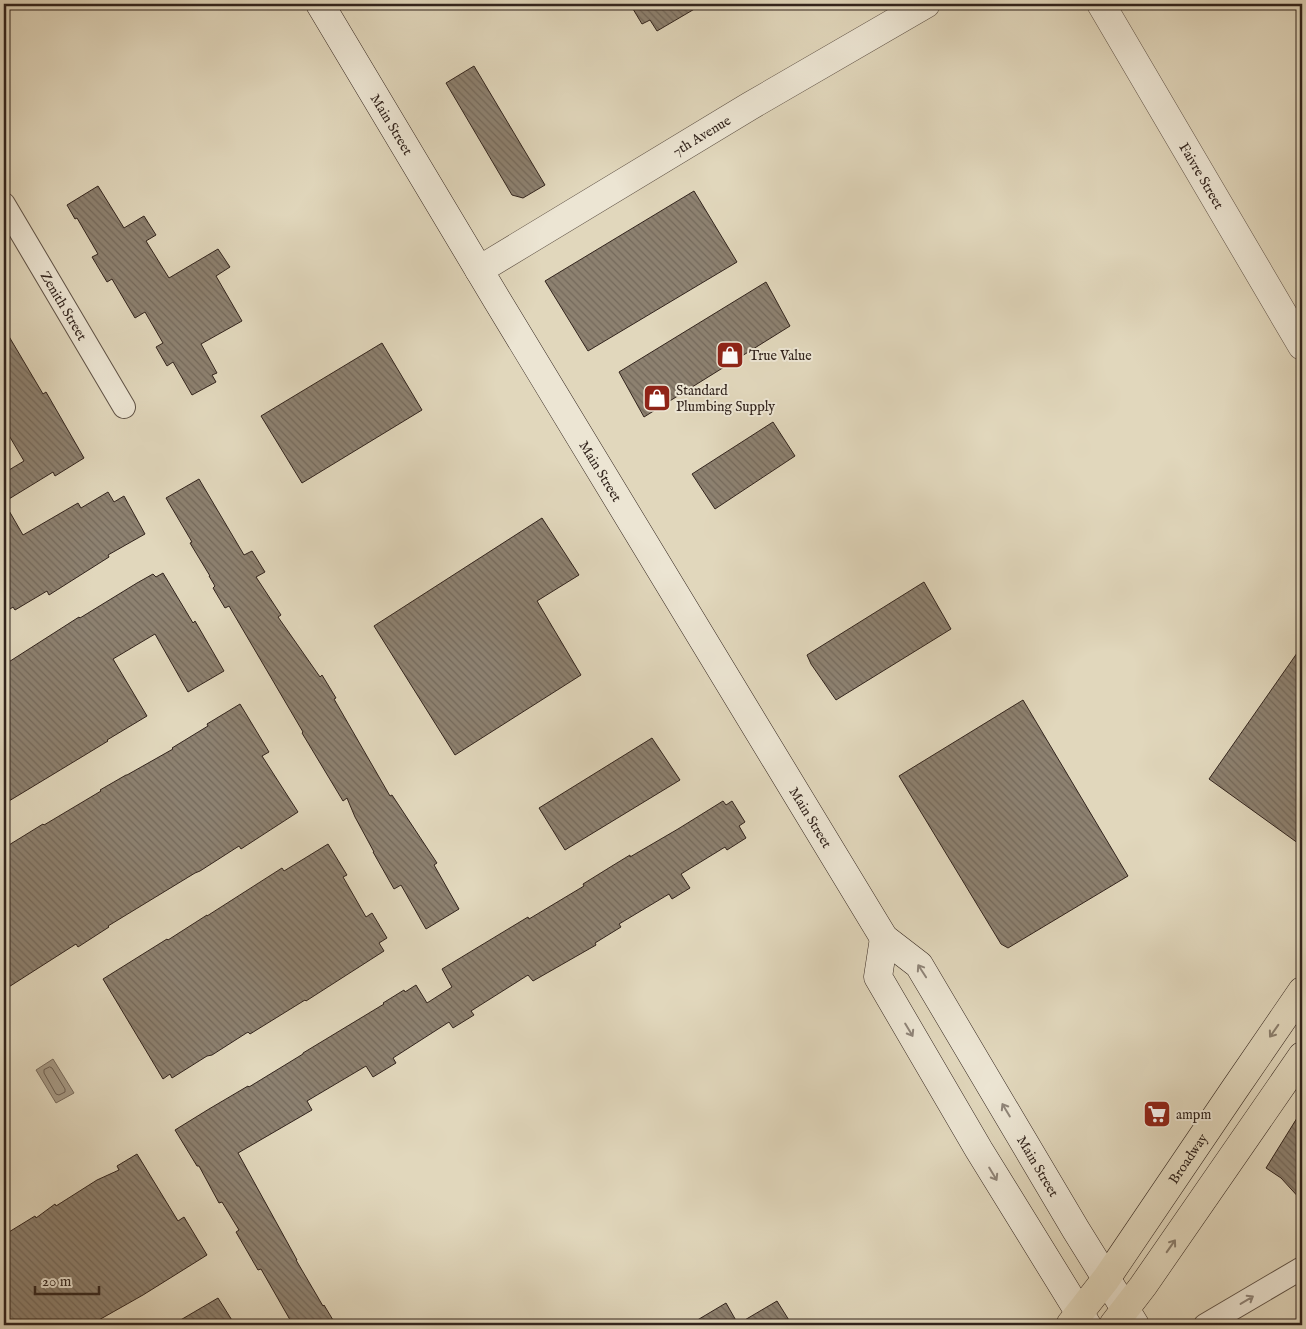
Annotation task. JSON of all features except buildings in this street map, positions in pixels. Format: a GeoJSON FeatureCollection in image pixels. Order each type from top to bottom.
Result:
{"type":"FeatureCollection","features":[{"type":"Feature","properties":{"kind":"main road","name":"Main Street"},"geometry":{"type":"LineString","coordinates":[[320,4],[884,938],[919,965],[1106,1279],[1125,1320]]}},
{"type":"Feature","properties":{"kind":"main road","name":"7th Avenue"},"geometry":{"type":"LineString","coordinates":[[479,270],[750,106],[926,4]]}},
{"type":"Feature","properties":{"kind":"main road","name":"Faivre Street"},"geometry":{"type":"LineString","coordinates":[[1101,4],[1302,346]]}},
{"type":"Feature","properties":{"kind":"main road"},"geometry":{"type":"LineString","coordinates":[[884,938],[878,977],[1079,1321]]}},
{"type":"Feature","properties":{"kind":"main road","name":"Broadway"},"geometry":{"type":"LineString","coordinates":[[1079,1321],[1302,991]]}},
{"type":"Feature","properties":{"kind":"main road"},"geometry":{"type":"LineString","coordinates":[[1125,1320],[1302,1056]]}},
{"type":"Feature","properties":{"kind":"street","name":"Zenith Street"},"geometry":{"type":"LineString","coordinates":[[4,204],[124,407]]}},
{"type":"Feature","properties":{"kind":"street"},"geometry":{"type":"LineString","coordinates":[[1205,1325],[1302,1268]]}},
{"type":"Feature","properties":{"kind":"water"},"geometry":{"type":"Polygon","coordinates":[[[53,1059],[74,1093],[56,1103],[36,1070],[53,1059]]]}},
{"type":"Feature","properties":{"kind":"place","name":"True Value"},"geometry":{"type":"Point","coordinates":[730,355]}},
{"type":"Feature","properties":{"kind":"place","name":"Standard Plumbing Supply"},"geometry":{"type":"Point","coordinates":[657,398]}},
{"type":"Feature","properties":{"kind":"place","name":"ampm"},"geometry":{"type":"Point","coordinates":[1157,1114]}}]}
